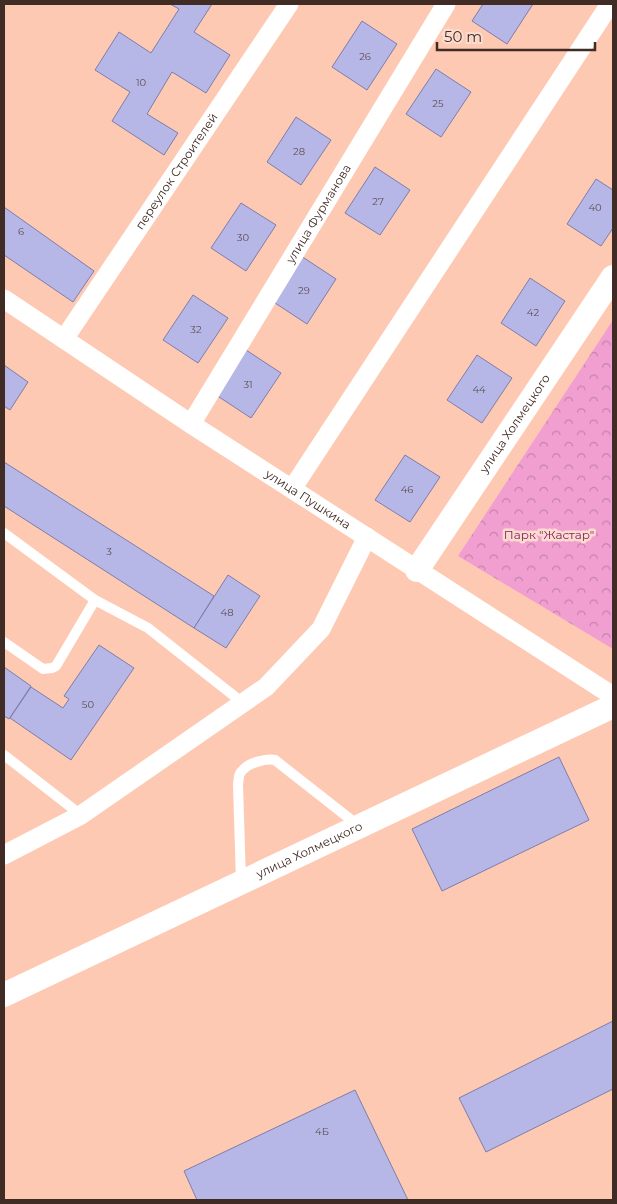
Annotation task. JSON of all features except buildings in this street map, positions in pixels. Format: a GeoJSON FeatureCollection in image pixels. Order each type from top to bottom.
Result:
{"type":"FeatureCollection","features":[{"type":"Feature","properties":{"kind":"street","name":"переулок Строителей"},"geometry":{"type":"LineString","coordinates":[[64,339],[289,4]]}},
{"type":"Feature","properties":{"kind":"street","name":"улица Фурманова"},"geometry":{"type":"LineString","coordinates":[[191,424],[446,4]]}},
{"type":"Feature","properties":{"kind":"street"},"geometry":{"type":"LineString","coordinates":[[292,489],[610,4]]}},
{"type":"Feature","properties":{"kind":"street","name":"улица Холмецкого"},"geometry":{"type":"LineString","coordinates":[[417,570],[613,277]]}},
{"type":"Feature","properties":{"kind":"street","name":"улица Пушкина"},"geometry":{"type":"LineString","coordinates":[[4,299],[191,424],[613,696]]}},
{"type":"Feature","properties":{"kind":"street"},"geometry":{"type":"LineString","coordinates":[[4,855],[81,815],[266,687],[321,629],[367,537]]}},
{"type":"Feature","properties":{"kind":"street","name":"улица Холмецкого"},"geometry":{"type":"LineString","coordinates":[[4,995],[613,706]]}},
{"type":"Feature","properties":{"kind":"lane"},"geometry":{"type":"LineString","coordinates":[[4,533],[95,600],[148,628],[243,703]]}},
{"type":"Feature","properties":{"kind":"lane"},"geometry":{"type":"LineString","coordinates":[[4,642],[43,669],[52,668],[56,666],[95,600]]}},
{"type":"Feature","properties":{"kind":"lane"},"geometry":{"type":"LineString","coordinates":[[4,755],[81,815]]}},
{"type":"Feature","properties":{"kind":"lane"},"geometry":{"type":"LineString","coordinates":[[241,882],[238,784],[242,770],[246,767],[264,760],[275,760],[360,827]]}},
{"type":"Feature","properties":{"kind":"green space","name":"Парк \"Жастар\""},"geometry":{"type":"Polygon","coordinates":[[[613,320],[613,649],[458,556],[613,320]]]}}]}
